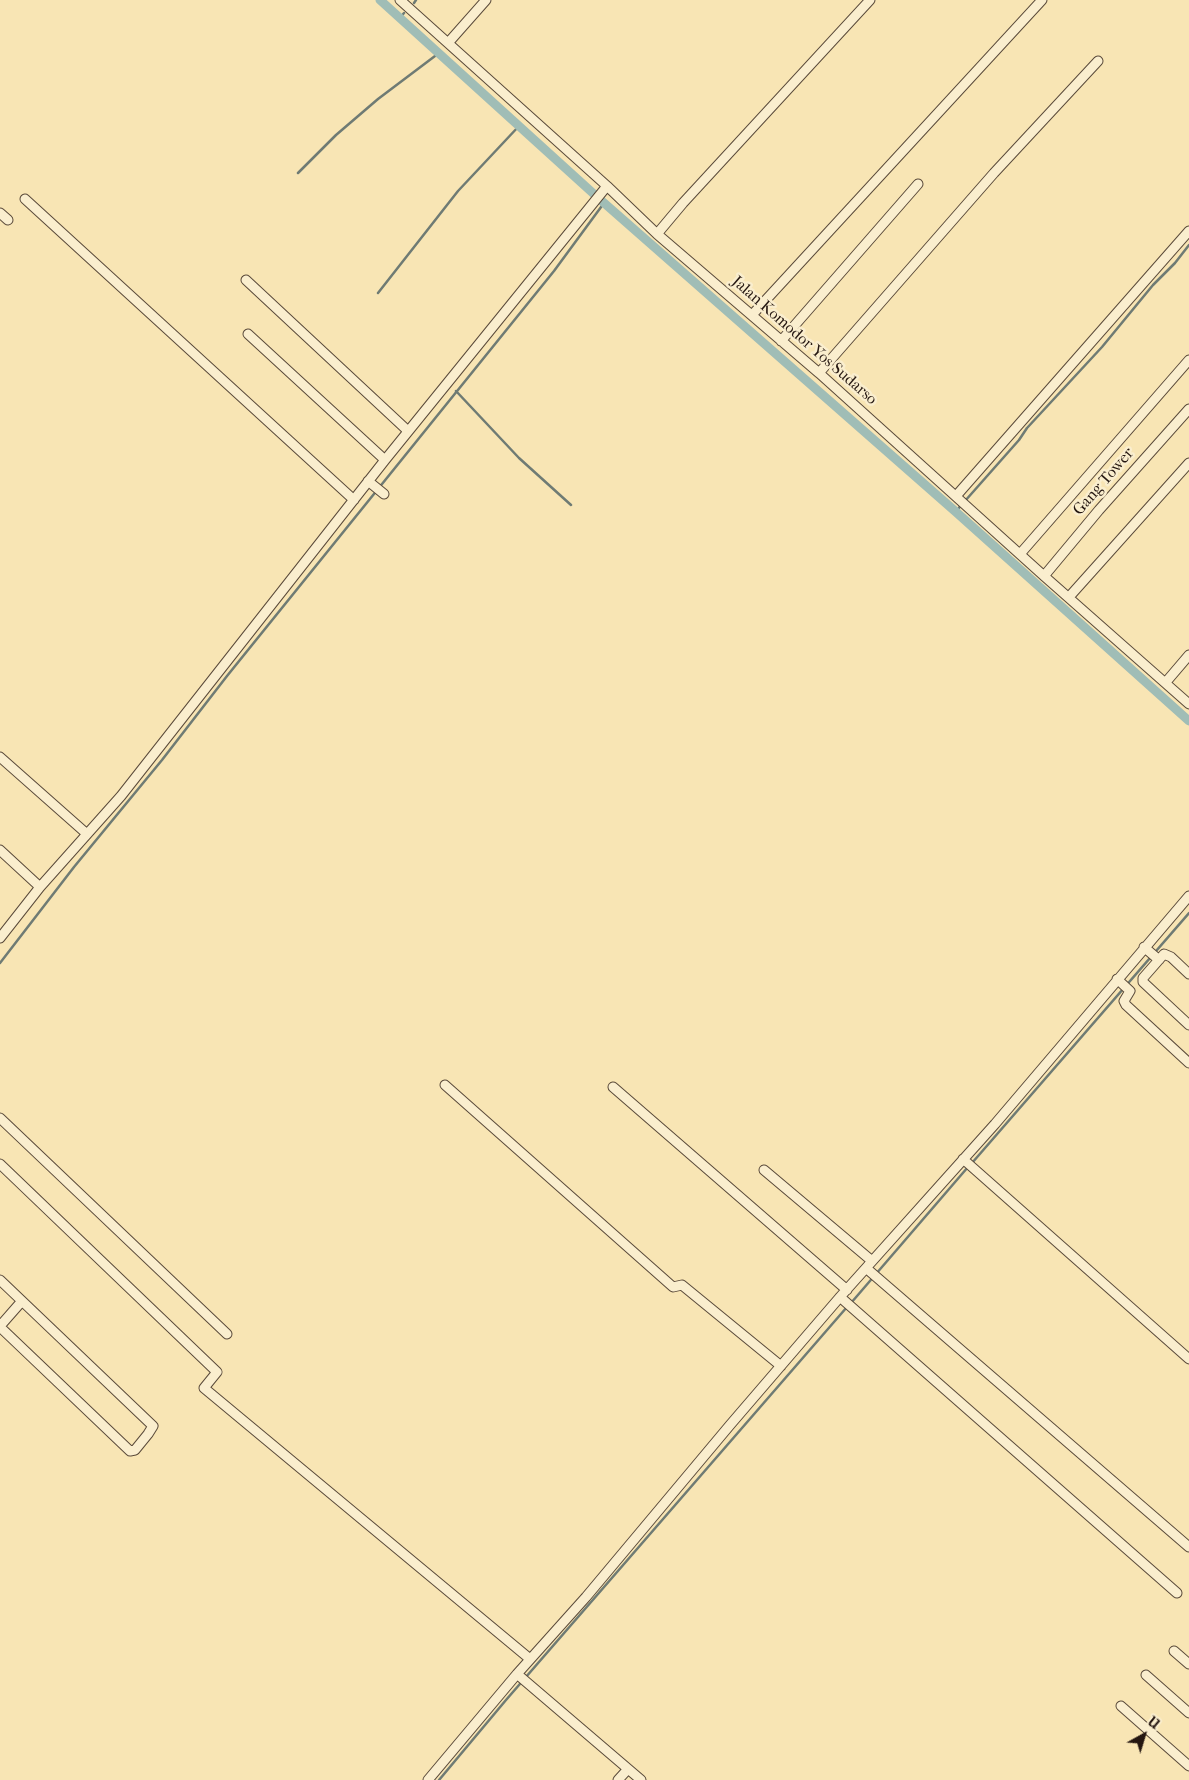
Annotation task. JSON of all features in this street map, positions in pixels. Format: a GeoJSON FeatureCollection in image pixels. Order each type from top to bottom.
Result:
{"type":"FeatureCollection","features":[{"type":"Feature","properties":{"kind":"street","name":"Jalan Komodor Yos Sudarso"},"geometry":{"type":"LineString","coordinates":[[400,0],[605,188],[819,373],[1189,704]]}},
{"type":"Feature","properties":{"kind":"street"},"geometry":{"type":"LineString","coordinates":[[448,43],[486,0]]}},
{"type":"Feature","properties":{"kind":"street"},"geometry":{"type":"LineString","coordinates":[[657,234],[683,203],[870,0]]}},
{"type":"Feature","properties":{"kind":"street"},"geometry":{"type":"LineString","coordinates":[[752,315],[1042,0]]}},
{"type":"Feature","properties":{"kind":"street"},"geometry":{"type":"LineString","coordinates":[[819,373],[994,173],[1098,61]]}},
{"type":"Feature","properties":{"kind":"street"},"geometry":{"type":"LineString","coordinates":[[781,341],[918,184]]}},
{"type":"Feature","properties":{"kind":"street"},"geometry":{"type":"LineString","coordinates":[[0,938],[40,887],[133,781],[354,500],[371,483],[385,460],[408,431],[605,188]]}},
{"type":"Feature","properties":{"kind":"street"},"geometry":{"type":"LineString","coordinates":[[26,199],[354,500]]}},
{"type":"Feature","properties":{"kind":"street"},"geometry":{"type":"LineString","coordinates":[[0,213],[8,220]]}},
{"type":"Feature","properties":{"kind":"street"},"geometry":{"type":"LineString","coordinates":[[958,497],[1189,231]]}},
{"type":"Feature","properties":{"kind":"street"},"geometry":{"type":"LineString","coordinates":[[246,280],[408,431]]}},
{"type":"Feature","properties":{"kind":"street"},"geometry":{"type":"LineString","coordinates":[[248,334],[385,460]]}},
{"type":"Feature","properties":{"kind":"street"},"geometry":{"type":"LineString","coordinates":[[1020,554],[1189,360]]}},
{"type":"Feature","properties":{"kind":"street","name":"Gang Tower"},"geometry":{"type":"LineString","coordinates":[[1044,576],[1099,510],[1189,409]]}},
{"type":"Feature","properties":{"kind":"street"},"geometry":{"type":"LineString","coordinates":[[1069,597],[1189,463]]}},
{"type":"Feature","properties":{"kind":"street"},"geometry":{"type":"LineString","coordinates":[[371,483],[383,493]]}},
{"type":"Feature","properties":{"kind":"street"},"geometry":{"type":"LineString","coordinates":[[1166,682],[1189,655]]}},
{"type":"Feature","properties":{"kind":"street"},"geometry":{"type":"LineString","coordinates":[[0,757],[87,834]]}},
{"type":"Feature","properties":{"kind":"street"},"geometry":{"type":"LineString","coordinates":[[0,850],[40,887]]}},
{"type":"Feature","properties":{"kind":"street"},"geometry":{"type":"LineString","coordinates":[[428,1780],[781,1366],[964,1161],[1189,896]]}},
{"type":"Feature","properties":{"kind":"street"},"geometry":{"type":"LineString","coordinates":[[1146,948],[1157,959]]}},
{"type":"Feature","properties":{"kind":"street"},"geometry":{"type":"LineString","coordinates":[[1189,974],[1164,954],[1157,959],[1144,978],[1144,982],[1189,1025]]}},
{"type":"Feature","properties":{"kind":"street"},"geometry":{"type":"LineString","coordinates":[[1118,979],[1130,991],[1124,1001],[1126,1006],[1189,1063]]}},
{"type":"Feature","properties":{"kind":"street"},"geometry":{"type":"LineString","coordinates":[[445,1085],[674,1287],[682,1286],[781,1366]]}},
{"type":"Feature","properties":{"kind":"street"},"geometry":{"type":"LineString","coordinates":[[613,1087],[847,1290]]}},
{"type":"Feature","properties":{"kind":"street"},"geometry":{"type":"LineString","coordinates":[[0,1118],[227,1334]]}},
{"type":"Feature","properties":{"kind":"street"},"geometry":{"type":"LineString","coordinates":[[964,1161],[1189,1359]]}},
{"type":"Feature","properties":{"kind":"street"},"geometry":{"type":"LineString","coordinates":[[0,1164],[217,1372],[204,1388],[530,1659]]}},
{"type":"Feature","properties":{"kind":"street"},"geometry":{"type":"LineString","coordinates":[[764,1170],[870,1267],[879,1279],[1189,1547]]}},
{"type":"Feature","properties":{"kind":"street"},"geometry":{"type":"LineString","coordinates":[[0,1280],[153,1426],[135,1450],[130,1451],[0,1326],[22,1301]]}},
{"type":"Feature","properties":{"kind":"street"},"geometry":{"type":"LineString","coordinates":[[842,1299],[1176,1593]]}},
{"type":"Feature","properties":{"kind":"street"},"geometry":{"type":"LineString","coordinates":[[1174,1651],[1189,1664]]}},
{"type":"Feature","properties":{"kind":"street"},"geometry":{"type":"LineString","coordinates":[[518,1675],[641,1780]]}},
{"type":"Feature","properties":{"kind":"street"},"geometry":{"type":"LineString","coordinates":[[1146,1676],[1189,1713]]}},
{"type":"Feature","properties":{"kind":"street"},"geometry":{"type":"LineString","coordinates":[[1121,1706],[1189,1766]]}},
{"type":"Feature","properties":{"kind":"street"},"geometry":{"type":"LineString","coordinates":[[618,1780],[628,1769]]}},
{"type":"Feature","properties":{"kind":"waterway"},"geometry":{"type":"LineString","coordinates":[[380,0],[595,195],[956,512],[1189,721]]}},
{"type":"Feature","properties":{"kind":"waterway"},"geometry":{"type":"LineString","coordinates":[[400,18],[404,13]]}},
{"type":"Feature","properties":{"kind":"waterway"},"geometry":{"type":"LineString","coordinates":[[298,173],[336,135],[378,99],[439,53]]}},
{"type":"Feature","properties":{"kind":"waterway"},"geometry":{"type":"LineString","coordinates":[[378,293],[458,191],[519,126]]}},
{"type":"Feature","properties":{"kind":"waterway"},"geometry":{"type":"LineString","coordinates":[[0,963],[74,867],[554,271],[604,203]]}},
{"type":"Feature","properties":{"kind":"waterway"},"geometry":{"type":"LineString","coordinates":[[965,501],[1019,440],[1027,428],[1102,347],[1189,245]]}},
{"type":"Feature","properties":{"kind":"waterway"},"geometry":{"type":"LineString","coordinates":[[456,391],[519,458],[571,505]]}},
{"type":"Feature","properties":{"kind":"waterway"},"geometry":{"type":"LineString","coordinates":[[956,512],[961,505]]}},
{"type":"Feature","properties":{"kind":"waterway"},"geometry":{"type":"LineString","coordinates":[[972,1163],[1189,913]]}},
{"type":"Feature","properties":{"kind":"waterway"},"geometry":{"type":"LineString","coordinates":[[851,1303],[968,1167]]}},
{"type":"Feature","properties":{"kind":"waterway"},"geometry":{"type":"LineString","coordinates":[[439,1780],[506,1700],[847,1307]]}}]}
